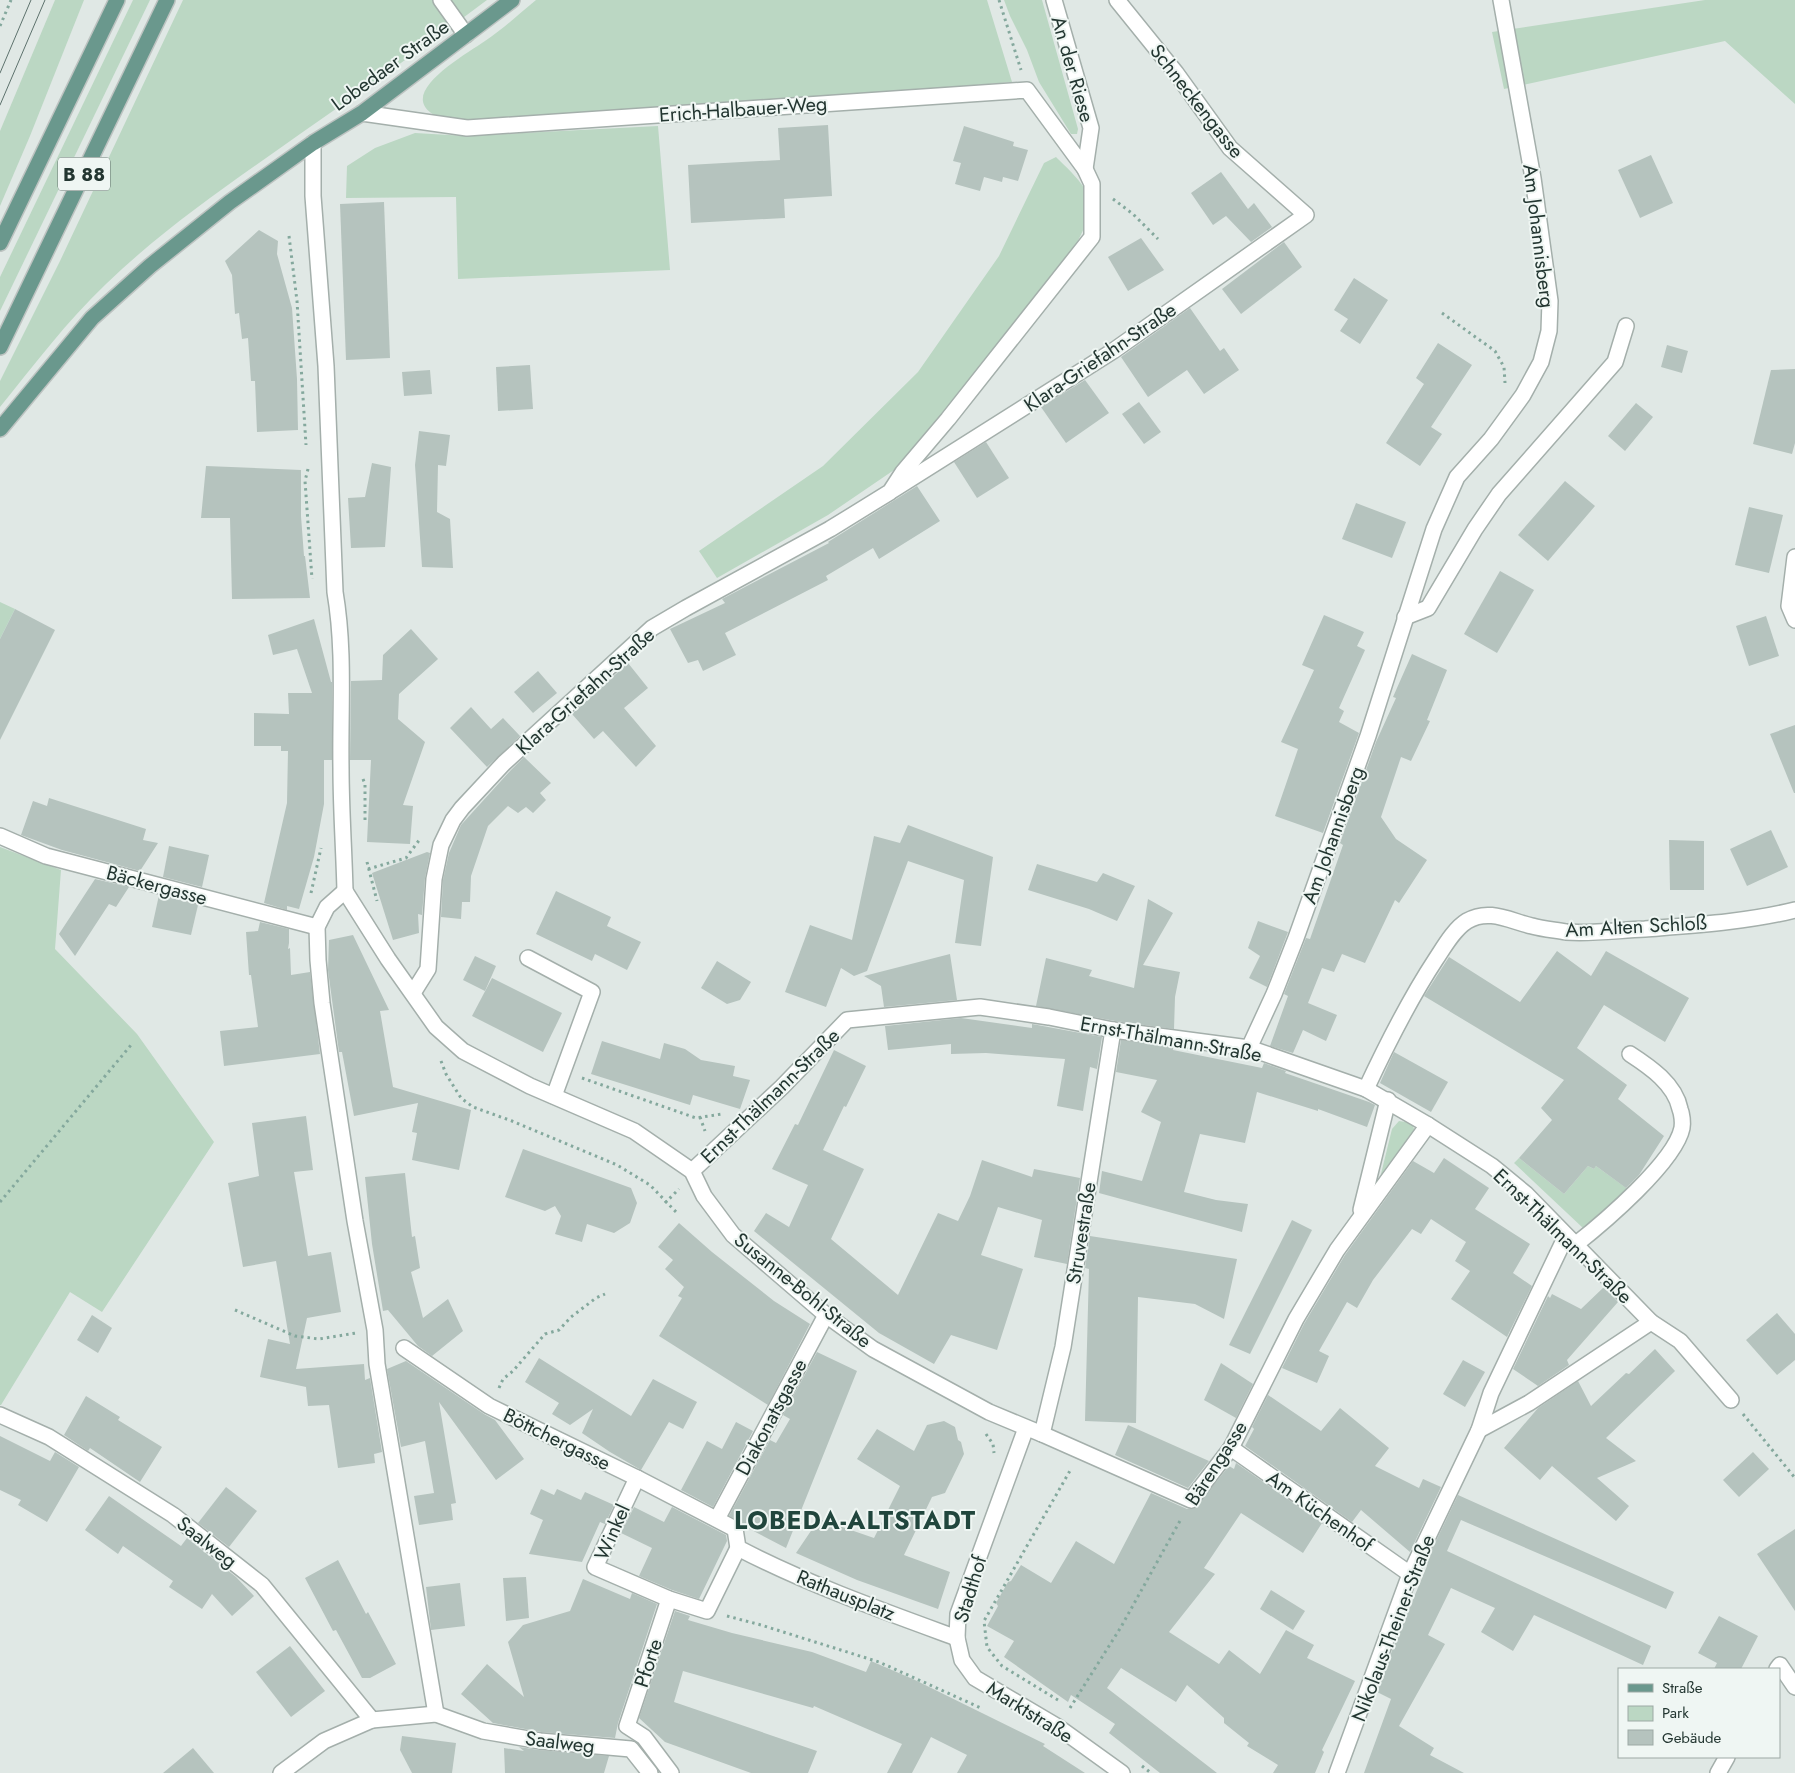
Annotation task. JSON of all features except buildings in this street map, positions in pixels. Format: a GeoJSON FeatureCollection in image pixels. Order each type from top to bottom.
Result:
{"type":"FeatureCollection","features":[{"type":"Feature","properties":{"kind":"main road","name":"B 88"},"geometry":{"type":"LineString","coordinates":[[0,243],[116,0]]}},
{"type":"Feature","properties":{"kind":"main road","name":"B 88"},"geometry":{"type":"LineString","coordinates":[[0,347],[167,0]]}},
{"type":"Feature","properties":{"kind":"main road","name":"Lobedaer Straße"},"geometry":{"type":"LineString","coordinates":[[0,429],[92,318],[150,266],[230,202],[313,143],[362,113],[512,0]]}},
{"type":"Feature","properties":{"kind":"street"},"geometry":{"type":"LineString","coordinates":[[441,0],[466,35]]}},
{"type":"Feature","properties":{"kind":"street","name":"An der Riese"},"geometry":{"type":"LineString","coordinates":[[1054,0],[1091,128],[1085,169]]}},
{"type":"Feature","properties":{"kind":"street","name":"Schneckengasse"},"geometry":{"type":"LineString","coordinates":[[1117,0],[1176,73],[1230,148],[1306,215]]}},
{"type":"Feature","properties":{"kind":"street","name":"Am Johannisberg"},"geometry":{"type":"LineString","coordinates":[[1249,1048],[1274,994],[1296,938],[1368,736],[1434,529],[1457,478],[1491,439],[1523,395],[1541,362],[1549,331],[1550,301],[1533,178],[1501,0]]}},
{"type":"Feature","properties":{"kind":"street"},"geometry":{"type":"LineString","coordinates":[[1027,90],[1085,169]]}},
{"type":"Feature","properties":{"kind":"street","name":"Erich-Halbauer-Weg"},"geometry":{"type":"LineString","coordinates":[[362,113],[467,128],[1027,90]]}},
{"type":"Feature","properties":{"kind":"street"},"geometry":{"type":"LineString","coordinates":[[313,143],[313,196],[326,366],[336,592],[340,618],[342,661],[340,768],[345,891],[327,907],[317,927],[318,960],[322,1003],[355,1221],[375,1330],[377,1364],[436,1714]]}},
{"type":"Feature","properties":{"kind":"street","name":"Klara-Griefahn-Straße"},"geometry":{"type":"LineString","coordinates":[[890,492],[903,472],[948,419],[1092,237],[1092,184],[1085,169]]}},
{"type":"Feature","properties":{"kind":"street","name":"Klara-Griefahn-Straße"},"geometry":{"type":"LineString","coordinates":[[413,993],[428,969],[434,879],[441,845],[453,820],[504,763],[652,628],[830,529],[890,492],[1113,351],[1306,215]]}},
{"type":"Feature","properties":{"kind":"street"},"geometry":{"type":"LineString","coordinates":[[1405,616],[1428,608],[1475,529],[1499,494],[1615,362],[1626,326]]}},
{"type":"Feature","properties":{"kind":"street"},"geometry":{"type":"LineString","coordinates":[[1795,557],[1790,606],[1795,620]]}},
{"type":"Feature","properties":{"kind":"street","name":"Bäckergasse"},"geometry":{"type":"LineString","coordinates":[[0,836],[46,856],[317,927]]}},
{"type":"Feature","properties":{"kind":"street","name":"Susanne-Bohl-Straße"},"geometry":{"type":"LineString","coordinates":[[345,891],[388,959],[436,1027],[463,1051],[498,1070],[634,1131],[692,1171],[704,1196],[733,1235],[826,1315],[873,1349],[988,1412],[1191,1500]]}},
{"type":"Feature","properties":{"kind":"street","name":"Am Alten Schloß"},"geometry":{"type":"LineString","coordinates":[[1366,1089],[1421,982],[1448,941],[1464,923],[1478,915],[1497,916],[1532,926],[1567,932],[1676,926],[1761,917],[1795,910]]}},
{"type":"Feature","properties":{"kind":"street"},"geometry":{"type":"LineString","coordinates":[[528,958],[592,992],[554,1096]]}},
{"type":"Feature","properties":{"kind":"street","name":"Ernst-Thälmann-Straße"},"geometry":{"type":"LineString","coordinates":[[692,1171],[776,1093],[847,1020],[980,1007],[1049,1017],[1113,1030],[1249,1048],[1366,1089],[1388,1100],[1492,1166],[1526,1194],[1652,1322],[1680,1341],[1731,1400]]}},
{"type":"Feature","properties":{"kind":"street","name":"Struvestraße"},"geometry":{"type":"LineString","coordinates":[[1042,1434],[1063,1347],[1113,1030]]}},
{"type":"Feature","properties":{"kind":"street"},"geometry":{"type":"LineString","coordinates":[[1571,1240],[1595,1230],[1636,1192],[1675,1145],[1682,1127],[1680,1107],[1670,1087],[1654,1070],[1630,1054]]}},
{"type":"Feature","properties":{"kind":"street","name":"Bärengasse"},"geometry":{"type":"LineString","coordinates":[[1360,1217],[1388,1100]]}},
{"type":"Feature","properties":{"kind":"street","name":"Bärengasse"},"geometry":{"type":"LineString","coordinates":[[1191,1500],[1231,1448],[1319,1278],[1360,1217],[1428,1125]]}},
{"type":"Feature","properties":{"kind":"street","name":"Nikolaus-Theiner-Straße"},"geometry":{"type":"LineString","coordinates":[[1337,1773],[1410,1574],[1479,1430],[1491,1393],[1571,1240]]}},
{"type":"Feature","properties":{"kind":"street","name":"Diakonatsgasse"},"geometry":{"type":"LineString","coordinates":[[717,1519],[826,1315]]}},
{"type":"Feature","properties":{"kind":"street"},"geometry":{"type":"LineString","coordinates":[[1479,1430],[1529,1403],[1652,1322]]}},
{"type":"Feature","properties":{"kind":"street","name":"Böttchergasse"},"geometry":{"type":"LineString","coordinates":[[404,1348],[489,1406],[717,1519]]}},
{"type":"Feature","properties":{"kind":"street","name":"Saalweg"},"geometry":{"type":"LineString","coordinates":[[0,1414],[49,1437],[173,1515],[262,1585],[372,1720]]}},
{"type":"Feature","properties":{"kind":"street","name":"Stadthof"},"geometry":{"type":"LineString","coordinates":[[957,1638],[958,1614],[1026,1428]]}},
{"type":"Feature","properties":{"kind":"street","name":"Am Küchenhof"},"geometry":{"type":"LineString","coordinates":[[1231,1448],[1410,1574]]}},
{"type":"Feature","properties":{"kind":"street","name":"Winkel"},"geometry":{"type":"LineString","coordinates":[[636,1478],[595,1567],[669,1600]]}},
{"type":"Feature","properties":{"kind":"street"},"geometry":{"type":"LineString","coordinates":[[669,1600],[707,1611],[738,1548],[735,1529],[717,1519]]}},
{"type":"Feature","properties":{"kind":"street","name":"Rathausplatz"},"geometry":{"type":"LineString","coordinates":[[738,1548],[773,1566],[957,1638]]}},
{"type":"Feature","properties":{"kind":"street","name":"Pforte"},"geometry":{"type":"LineString","coordinates":[[669,1600],[627,1726],[644,1737],[671,1773]]}},
{"type":"Feature","properties":{"kind":"street","name":"Marktstraße"},"geometry":{"type":"LineString","coordinates":[[957,1638],[962,1660],[975,1678],[1058,1727],[1122,1773]]}},
{"type":"Feature","properties":{"kind":"street"},"geometry":{"type":"LineString","coordinates":[[1778,1668],[1780,1665],[1795,1687]]}},
{"type":"Feature","properties":{"kind":"street","name":"Saalweg"},"geometry":{"type":"LineString","coordinates":[[281,1773],[324,1741],[372,1720],[436,1714],[482,1731],[540,1741],[630,1749],[650,1773]]}},
{"type":"Feature","properties":{"kind":"street"},"geometry":{"type":"LineString","coordinates":[[1718,1773],[1726,1758]]}},
{"type":"Feature","properties":{"kind":"path"},"geometry":{"type":"LineString","coordinates":[[0,26],[11,0]]}},
{"type":"Feature","properties":{"kind":"path"},"geometry":{"type":"LineString","coordinates":[[999,0],[1027,90]]}},
{"type":"Feature","properties":{"kind":"path"},"geometry":{"type":"LineString","coordinates":[[1092,184],[1133,214],[1158,239]]}},
{"type":"Feature","properties":{"kind":"path"},"geometry":{"type":"LineString","coordinates":[[1442,313],[1495,351],[1504,367],[1505,388]]}},
{"type":"Feature","properties":{"kind":"path"},"geometry":{"type":"LineString","coordinates":[[362,776],[365,821]]}},
{"type":"Feature","properties":{"kind":"path"},"geometry":{"type":"LineString","coordinates":[[368,869],[406,858],[418,842]]}},
{"type":"Feature","properties":{"kind":"path"},"geometry":{"type":"LineString","coordinates":[[366,859],[378,905]]}},
{"type":"Feature","properties":{"kind":"path"},"geometry":{"type":"LineString","coordinates":[[0,1202],[131,1045]]}},
{"type":"Feature","properties":{"kind":"path"},"geometry":{"type":"LineString","coordinates":[[439,1055],[453,1087],[461,1098],[473,1108],[512,1121],[618,1165],[650,1185],[665,1203],[678,1214]]}},
{"type":"Feature","properties":{"kind":"path"},"geometry":{"type":"LineString","coordinates":[[700,1117],[708,1138]]}},
{"type":"Feature","properties":{"kind":"path"},"geometry":{"type":"LineString","coordinates":[[665,1203],[680,1188],[686,1195]]}},
{"type":"Feature","properties":{"kind":"path"},"geometry":{"type":"LineString","coordinates":[[503,1379],[513,1371],[545,1334],[559,1330],[571,1317],[596,1298],[605,1294]]}},
{"type":"Feature","properties":{"kind":"path"},"geometry":{"type":"LineString","coordinates":[[235,1310],[295,1336],[319,1339],[359,1333]]}},
{"type":"Feature","properties":{"kind":"path"},"geometry":{"type":"LineString","coordinates":[[1731,1400],[1795,1478]]}},
{"type":"Feature","properties":{"kind":"path"},"geometry":{"type":"LineString","coordinates":[[982,1427],[993,1444],[995,1462]]}},
{"type":"Feature","properties":{"kind":"path"},"geometry":{"type":"LineString","coordinates":[[1061,1702],[1002,1666],[987,1647],[984,1621],[1081,1451]]}},
{"type":"Feature","properties":{"kind":"path","name":"Bärengasse"},"geometry":{"type":"LineString","coordinates":[[1077,1714],[1070,1708],[1121,1627],[1191,1500]]}},
{"type":"Feature","properties":{"kind":"path"},"geometry":{"type":"LineString","coordinates":[[707,1611],[762,1625],[879,1662],[947,1691]]}},
{"type":"Feature","properties":{"kind":"path"},"geometry":{"type":"LineString","coordinates":[[1136,1761],[1151,1773]]}},
{"type":"Feature","properties":{"kind":"green space"},"geometry":{"type":"Polygon","coordinates":[[[55,0],[84,0],[0,206],[0,131],[55,0]]]}},
{"type":"Feature","properties":{"kind":"green space"},"geometry":{"type":"Polygon","coordinates":[[[133,0],[150,0],[0,311],[0,277],[133,0]]]}},
{"type":"Feature","properties":{"kind":"green space"},"geometry":{"type":"Polygon","coordinates":[[[183,0],[487,0],[225,187],[152,243],[106,284],[78,313],[0,407],[0,381],[60,261],[183,0]]]}},
{"type":"Feature","properties":{"kind":"green space"},"geometry":{"type":"Polygon","coordinates":[[[536,0],[987,0],[1012,82],[705,108],[449,121],[430,112],[423,102],[425,91],[433,80],[460,57],[498,32],[536,0]]]}},
{"type":"Feature","properties":{"kind":"green space"},"geometry":{"type":"Polygon","coordinates":[[[1004,0],[1042,0],[1078,129],[1077,134],[1071,134],[1039,82],[1027,50],[1004,0]]]}},
{"type":"Feature","properties":{"kind":"green space"},"geometry":{"type":"Polygon","coordinates":[[[1705,0],[1795,0],[1795,104],[1725,41],[1504,89],[1492,32],[1705,0]]]}},
{"type":"Feature","properties":{"kind":"green space"},"geometry":{"type":"Polygon","coordinates":[[[658,126],[670,270],[458,279],[456,197],[346,198],[347,166],[375,148],[415,133],[466,136],[658,126]]]}},
{"type":"Feature","properties":{"kind":"green space"},"geometry":{"type":"Polygon","coordinates":[[[1056,157],[1074,175],[1086,191],[1089,209],[1086,223],[1074,248],[973,380],[907,458],[894,470],[828,515],[717,578],[699,551],[823,466],[918,372],[999,256],[1044,163],[1056,157]]]}},
{"type":"Feature","properties":{"kind":"green space"},"geometry":{"type":"Polygon","coordinates":[[[0,602],[15,609],[0,639],[0,602]]]}},
{"type":"Feature","properties":{"kind":"green space"},"geometry":{"type":"Polygon","coordinates":[[[0,847],[61,870],[55,949],[137,1034],[214,1142],[102,1312],[70,1292],[1,1405],[0,1405],[0,847]]]}},
{"type":"Feature","properties":{"kind":"green space"},"geometry":{"type":"Polygon","coordinates":[[[1399,1121],[1412,1123],[1415,1132],[1378,1186],[1392,1129],[1399,1121]]]}},
{"type":"Feature","properties":{"kind":"green space"},"geometry":{"type":"Polygon","coordinates":[[[1519,1158],[1564,1194],[1588,1166],[1594,1169],[1596,1166],[1629,1190],[1583,1228],[1514,1163],[1519,1158]]]}},
{"type":"Feature","properties":{"kind":"tram line"},"geometry":{"type":"LineString","coordinates":[[0,73],[31,0]]}},
{"type":"Feature","properties":{"kind":"tram line"},"geometry":{"type":"LineString","coordinates":[[0,105],[45,0]]}},
{"type":"Feature","properties":{"kind":"district","name":"LOBEDA-ALTSTADT"},"geometry":{"type":"Point","coordinates":[855,1520]}}]}
